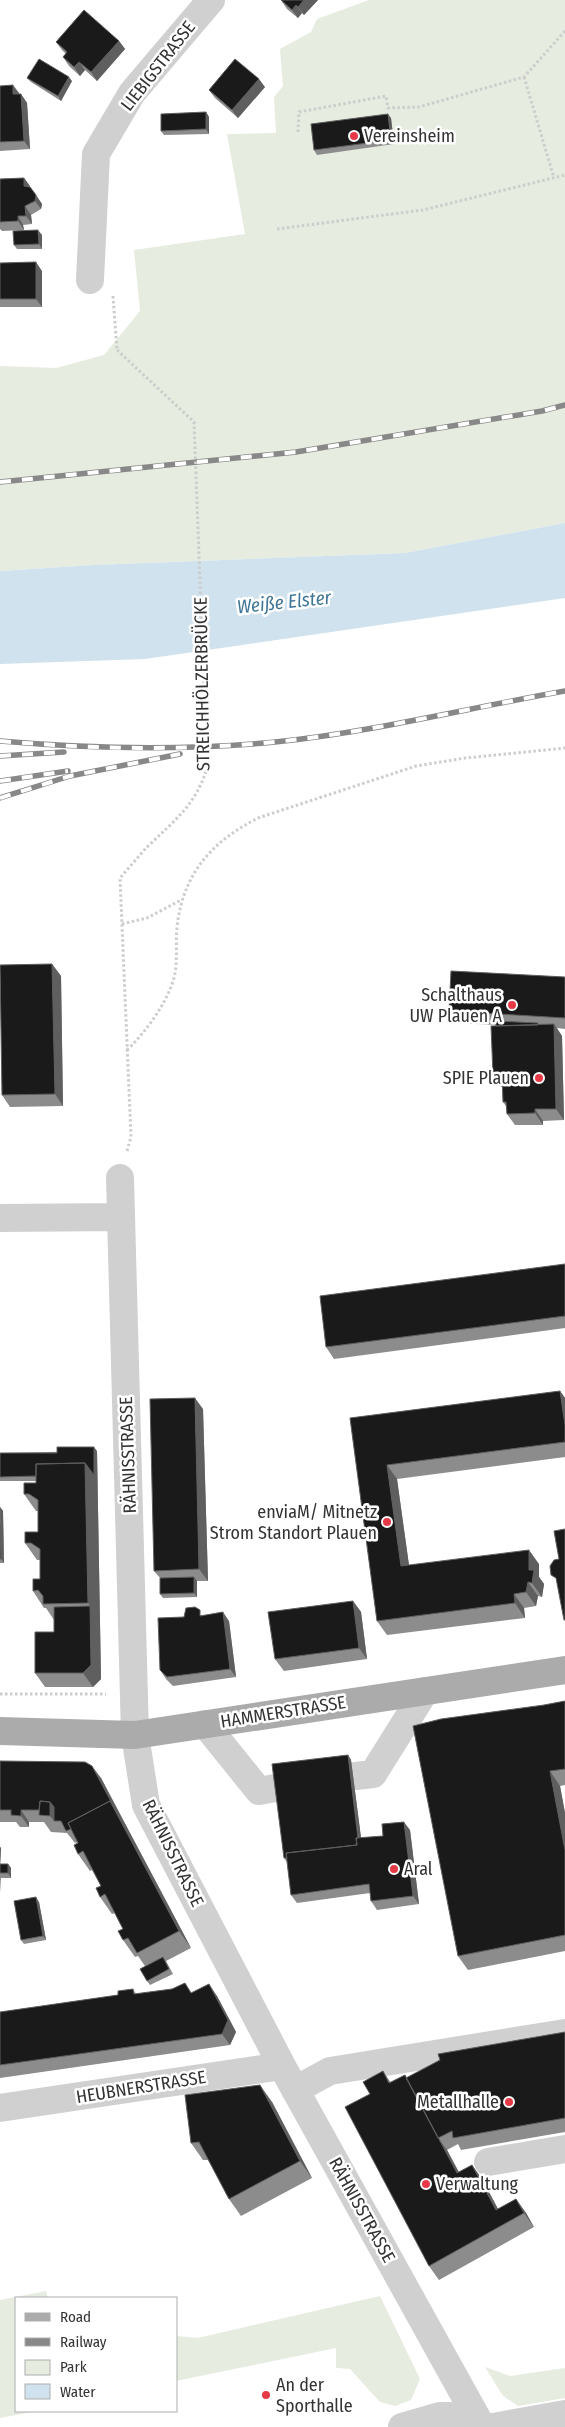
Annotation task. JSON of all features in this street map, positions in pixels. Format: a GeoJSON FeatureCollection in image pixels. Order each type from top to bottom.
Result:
{"type":"FeatureCollection","features":[{"type":"Feature","properties":{"kind":"main road","name":"HAMMERSTRASSE"},"geometry":{"type":"LineString","coordinates":[[0,1731],[135,1735],[565,1670]]}},
{"type":"Feature","properties":{"kind":"street","name":"LIEBIGSTRASSE"},"geometry":{"type":"LineString","coordinates":[[90,280],[96,154],[132,93],[211,0]]}},
{"type":"Feature","properties":{"kind":"street","name":"RÄHNISSTRASSE"},"geometry":{"type":"LineString","coordinates":[[120,1178],[135,1735],[146,1805],[282,2066],[480,2427]]}},
{"type":"Feature","properties":{"kind":"street"},"geometry":{"type":"LineString","coordinates":[[0,1218],[121,1216]]}},
{"type":"Feature","properties":{"kind":"street"},"geometry":{"type":"LineString","coordinates":[[356,1776],[372,1774],[425,1691]]}},
{"type":"Feature","properties":{"kind":"street"},"geometry":{"type":"LineString","coordinates":[[205,1724],[260,1791],[275,1788]]}},
{"type":"Feature","properties":{"kind":"street"},"geometry":{"type":"LineString","coordinates":[[295,2090],[330,2071],[565,2032]]}},
{"type":"Feature","properties":{"kind":"street","name":"HEUBNERSTRASSE"},"geometry":{"type":"LineString","coordinates":[[0,2108],[282,2066]]}},
{"type":"Feature","properties":{"kind":"street"},"geometry":{"type":"LineString","coordinates":[[488,2162],[565,2149]]}},
{"type":"Feature","properties":{"kind":"street"},"geometry":{"type":"LineString","coordinates":[[493,2427],[565,2414]]}},
{"type":"Feature","properties":{"kind":"street"},"geometry":{"type":"LineString","coordinates":[[402,2427],[440,2416],[456,2416],[480,2427]]}},
{"type":"Feature","properties":{"kind":"path"},"geometry":{"type":"LineString","coordinates":[[298,132],[299,112],[386,96],[388,108],[419,107],[524,77],[565,31]]}},
{"type":"Feature","properties":{"kind":"path"},"geometry":{"type":"LineString","coordinates":[[524,77],[554,178]]}},
{"type":"Feature","properties":{"kind":"path"},"geometry":{"type":"LineString","coordinates":[[277,229],[423,210],[565,175]]}},
{"type":"Feature","properties":{"kind":"path","name":"STREICHHÖLZERBRÜCKE"},"geometry":{"type":"LineString","coordinates":[[90,280],[113,285],[117,350],[194,422],[207,768],[201,788],[186,809],[146,848],[120,878],[131,1138],[120,1178]]}},
{"type":"Feature","properties":{"kind":"path"},"geometry":{"type":"LineString","coordinates":[[126,1050],[142,1036],[172,985],[176,970],[177,928],[182,900],[196,870],[212,849],[233,830],[258,818],[416,766],[465,758],[565,748]]}},
{"type":"Feature","properties":{"kind":"path"},"geometry":{"type":"LineString","coordinates":[[122,924],[147,918],[182,900]]}},
{"type":"Feature","properties":{"kind":"path"},"geometry":{"type":"LineString","coordinates":[[0,1694],[134,1694]]}},
{"type":"Feature","properties":{"kind":"green space"},"geometry":{"type":"Polygon","coordinates":[[[369,0],[565,0],[565,523],[405,553],[94,565],[0,571],[0,366],[56,368],[104,355],[140,311],[134,250],[245,234],[227,134],[276,133],[274,97],[283,86],[280,49],[311,32],[317,19],[369,0]]]}},
{"type":"Feature","properties":{"kind":"green space"},"geometry":{"type":"Polygon","coordinates":[[[46,2291],[48,2297],[15,2297],[46,2291]]]}},
{"type":"Feature","properties":{"kind":"green space"},"geometry":{"type":"Polygon","coordinates":[[[380,2296],[420,2379],[411,2400],[395,2406],[380,2402],[350,2369],[336,2368],[336,2348],[178,2381],[178,2336],[198,2338],[380,2296]]]}},
{"type":"Feature","properties":{"kind":"green space"},"geometry":{"type":"Polygon","coordinates":[[[15,2297],[15,2412],[32,2412],[0,2418],[0,2300],[15,2297]]]}},
{"type":"Feature","properties":{"kind":"green space"},"geometry":{"type":"Polygon","coordinates":[[[485,2367],[510,2376],[565,2368],[565,2398],[518,2406],[503,2396],[485,2367]]]}},
{"type":"Feature","properties":{"kind":"water","name":"Weiße Elster"},"geometry":{"type":"Polygon","coordinates":[[[565,523],[565,598],[145,659],[0,664],[0,571],[94,565],[405,553],[565,523]]]}},
{"type":"Feature","properties":{"kind":"building"},"geometry":{"type":"Polygon","coordinates":[[[281,0],[304,0],[298,7],[296,5],[292,10],[281,0]]]}},
{"type":"Feature","properties":{"kind":"building"},"geometry":{"type":"Polygon","coordinates":[[[84,10],[119,41],[91,72],[79,62],[74,67],[63,57],[67,52],[56,42],[84,10]]]}},
{"type":"Feature","properties":{"kind":"building"},"geometry":{"type":"Polygon","coordinates":[[[39,59],[69,77],[58,96],[27,78],[39,59]]]}},
{"type":"Feature","properties":{"kind":"building"},"geometry":{"type":"Polygon","coordinates":[[[235,59],[259,79],[232,110],[209,90],[235,59]]]}},
{"type":"Feature","properties":{"kind":"building"},"geometry":{"type":"Polygon","coordinates":[[[13,85],[13,94],[21,94],[24,141],[0,142],[0,86],[13,85]]]}},
{"type":"Feature","properties":{"kind":"building"},"geometry":{"type":"Polygon","coordinates":[[[206,112],[206,129],[161,131],[161,114],[206,112]]]}},
{"type":"Feature","properties":{"kind":"building","name":"Vereinsheim"},"geometry":{"type":"Polygon","coordinates":[[[388,114],[391,140],[314,150],[311,124],[388,114]]]}},
{"type":"Feature","properties":{"kind":"building"},"geometry":{"type":"Polygon","coordinates":[[[24,178],[24,186],[30,187],[36,195],[35,201],[25,206],[26,216],[18,216],[18,221],[0,222],[0,179],[24,178]]]}},
{"type":"Feature","properties":{"kind":"building"},"geometry":{"type":"Polygon","coordinates":[[[38,230],[39,244],[14,245],[13,231],[38,230]]]}},
{"type":"Feature","properties":{"kind":"building"},"geometry":{"type":"Polygon","coordinates":[[[36,262],[36,299],[0,299],[0,263],[36,262]]]}},
{"type":"Feature","properties":{"kind":"building"},"geometry":{"type":"Polygon","coordinates":[[[52,964],[55,1094],[2,1095],[0,965],[52,964]]]}},
{"type":"Feature","properties":{"kind":"building","name":"Schalthaus UW Plauen A"},"geometry":{"type":"Polygon","coordinates":[[[451,971],[565,977],[565,1018],[449,1011],[451,971]]]}},
{"type":"Feature","properties":{"kind":"building"},"geometry":{"type":"Polygon","coordinates":[[[496,1021],[538,1023],[538,1025],[496,1026],[496,1021]]]}},
{"type":"Feature","properties":{"kind":"building"},"geometry":{"type":"Polygon","coordinates":[[[554,1024],[556,1109],[535,1109],[535,1113],[507,1114],[506,1102],[503,1102],[502,1075],[493,1075],[491,1026],[554,1024]]]}},
{"type":"Feature","properties":{"kind":"building"},"geometry":{"type":"Polygon","coordinates":[[[565,1264],[565,1316],[326,1347],[320,1296],[565,1264]]]}},
{"type":"Feature","properties":{"kind":"building","name":"enviaM/ Mitnetz Strom Standort Plauen"},"geometry":{"type":"Polygon","coordinates":[[[560,1391],[565,1425],[565,1442],[387,1465],[401,1566],[529,1550],[529,1570],[534,1570],[532,1583],[528,1582],[526,1592],[514,1594],[515,1603],[377,1621],[350,1418],[560,1391]]]}},
{"type":"Feature","properties":{"kind":"building"},"geometry":{"type":"Polygon","coordinates":[[[195,1398],[199,1569],[154,1571],[150,1399],[195,1398]]]}},
{"type":"Feature","properties":{"kind":"building"},"geometry":{"type":"Polygon","coordinates":[[[57,1447],[94,1447],[94,1475],[85,1463],[36,1464],[36,1476],[0,1477],[0,1453],[57,1453],[57,1447]]]}},
{"type":"Feature","properties":{"kind":"building"},"geometry":{"type":"Polygon","coordinates":[[[85,1463],[88,1603],[43,1604],[43,1596],[38,1590],[33,1591],[33,1579],[40,1579],[40,1549],[31,1543],[25,1543],[25,1532],[38,1532],[38,1500],[29,1494],[24,1494],[24,1483],[36,1483],[36,1464],[85,1463]]]}},
{"type":"Feature","properties":{"kind":"building"},"geometry":{"type":"Polygon","coordinates":[[[0,1523],[1,1559],[0,1559],[0,1523]]]}},
{"type":"Feature","properties":{"kind":"building"},"geometry":{"type":"Polygon","coordinates":[[[565,1529],[564,1620],[556,1578],[551,1575],[550,1566],[554,1560],[559,1559],[554,1531],[565,1529]]]}},
{"type":"Feature","properties":{"kind":"building"},"geometry":{"type":"Polygon","coordinates":[[[194,1577],[194,1593],[160,1594],[160,1578],[194,1577]]]}},
{"type":"Feature","properties":{"kind":"building"},"geometry":{"type":"Polygon","coordinates":[[[353,1601],[359,1648],[275,1659],[268,1612],[353,1601]]]}},
{"type":"Feature","properties":{"kind":"building"},"geometry":{"type":"Polygon","coordinates":[[[90,1606],[91,1665],[83,1673],[35,1673],[35,1632],[54,1632],[54,1607],[90,1606]]]}},
{"type":"Feature","properties":{"kind":"building"},"geometry":{"type":"Polygon","coordinates":[[[195,1607],[200,1610],[200,1616],[223,1612],[230,1669],[167,1677],[160,1670],[158,1618],[184,1617],[186,1608],[195,1607]]]}},
{"type":"Feature","properties":{"kind":"building"},"geometry":{"type":"Polygon","coordinates":[[[565,1701],[565,1769],[550,1771],[565,1850],[565,1935],[458,1956],[413,1726],[441,1719],[565,1701]]]}},
{"type":"Feature","properties":{"kind":"building"},"geometry":{"type":"Polygon","coordinates":[[[348,1755],[358,1838],[356,1838],[357,1845],[286,1853],[287,1858],[284,1858],[272,1764],[348,1755]]]}},
{"type":"Feature","properties":{"kind":"building"},"geometry":{"type":"Polygon","coordinates":[[[0,1761],[85,1762],[92,1766],[114,1807],[110,1801],[68,1823],[71,1829],[66,1831],[61,1821],[54,1821],[54,1807],[50,1802],[40,1801],[39,1810],[21,1810],[21,1816],[11,1815],[11,1810],[0,1810],[0,1761]]]}},
{"type":"Feature","properties":{"kind":"building"},"geometry":{"type":"Polygon","coordinates":[[[40,1801],[50,1802],[50,1816],[39,1815],[40,1801]]]}},
{"type":"Feature","properties":{"kind":"building"},"geometry":{"type":"Polygon","coordinates":[[[110,1801],[179,1931],[137,1953],[128,1938],[123,1940],[118,1931],[123,1929],[105,1894],[100,1897],[96,1888],[101,1886],[83,1851],[78,1854],[74,1845],[78,1843],[68,1823],[110,1801]]]}},
{"type":"Feature","properties":{"kind":"building"},"geometry":{"type":"Polygon","coordinates":[[[404,1822],[413,1896],[371,1901],[369,1884],[291,1895],[286,1853],[357,1845],[356,1838],[383,1836],[382,1824],[404,1822]]]}},
{"type":"Feature","properties":{"kind":"building"},"geometry":{"type":"Polygon","coordinates":[[[0,1864],[8,1864],[8,1873],[0,1873],[0,1864]]]}},
{"type":"Feature","properties":{"kind":"building"},"geometry":{"type":"Polygon","coordinates":[[[36,1897],[43,1936],[21,1940],[14,1901],[36,1897]]]}},
{"type":"Feature","properties":{"kind":"building"},"geometry":{"type":"Polygon","coordinates":[[[163,1957],[169,1969],[147,1981],[140,1969],[163,1957]]]}},
{"type":"Feature","properties":{"kind":"building"},"geometry":{"type":"Polygon","coordinates":[[[185,1983],[191,1993],[209,1984],[228,2020],[222,2034],[0,2065],[0,2012],[118,1995],[118,1991],[133,1989],[134,1994],[172,1989],[185,1983]]]}},
{"type":"Feature","properties":{"kind":"building","name":"Metallhalle"},"geometry":{"type":"Polygon","coordinates":[[[565,2032],[565,2118],[453,2138],[452,2131],[438,2138],[406,2078],[440,2060],[438,2054],[565,2032]]]}},
{"type":"Feature","properties":{"kind":"building","name":"Verwaltung"},"geometry":{"type":"Polygon","coordinates":[[[383,2071],[389,2083],[405,2075],[457,2173],[472,2165],[496,2210],[516,2199],[524,2213],[429,2266],[345,2107],[370,2094],[363,2082],[383,2071]]]}},
{"type":"Feature","properties":{"kind":"building"},"geometry":{"type":"Polygon","coordinates":[[[260,2085],[300,2161],[229,2199],[199,2142],[191,2143],[185,2095],[260,2085]]]}},
{"type":"Feature","properties":{"kind":"railway"},"geometry":{"type":"LineString","coordinates":[[0,482],[296,452],[542,411],[565,405]]}},
{"type":"Feature","properties":{"kind":"railway"},"geometry":{"type":"LineString","coordinates":[[0,741],[138,748],[206,747],[275,742],[384,726],[565,691]]}},
{"type":"Feature","properties":{"kind":"railway"},"geometry":{"type":"LineString","coordinates":[[0,756],[64,752]]}},
{"type":"Feature","properties":{"kind":"railway"},"geometry":{"type":"LineString","coordinates":[[0,798],[70,776],[180,754]]}},
{"type":"Feature","properties":{"kind":"railway"},"geometry":{"type":"LineString","coordinates":[[0,781],[68,771]]}},
{"type":"Feature","properties":{"kind":"place","name":"Vereinsheim"},"geometry":{"type":"Point","coordinates":[354,136]}},
{"type":"Feature","properties":{"kind":"place","name":"Schalthaus UW Plauen A"},"geometry":{"type":"Point","coordinates":[512,1005]}},
{"type":"Feature","properties":{"kind":"place","name":"SPIE Plauen"},"geometry":{"type":"Point","coordinates":[539,1078]}},
{"type":"Feature","properties":{"kind":"place","name":"enviaM/ Mitnetz Strom Standort Plauen"},"geometry":{"type":"Point","coordinates":[387,1522]}},
{"type":"Feature","properties":{"kind":"place","name":"Aral"},"geometry":{"type":"Point","coordinates":[394,1869]}},
{"type":"Feature","properties":{"kind":"place","name":"Metallhalle"},"geometry":{"type":"Point","coordinates":[509,2102]}},
{"type":"Feature","properties":{"kind":"place","name":"Verwaltung"},"geometry":{"type":"Point","coordinates":[426,2184]}},
{"type":"Feature","properties":{"kind":"place","name":"An der Sporthalle"},"geometry":{"type":"Point","coordinates":[266,2395]}}]}
